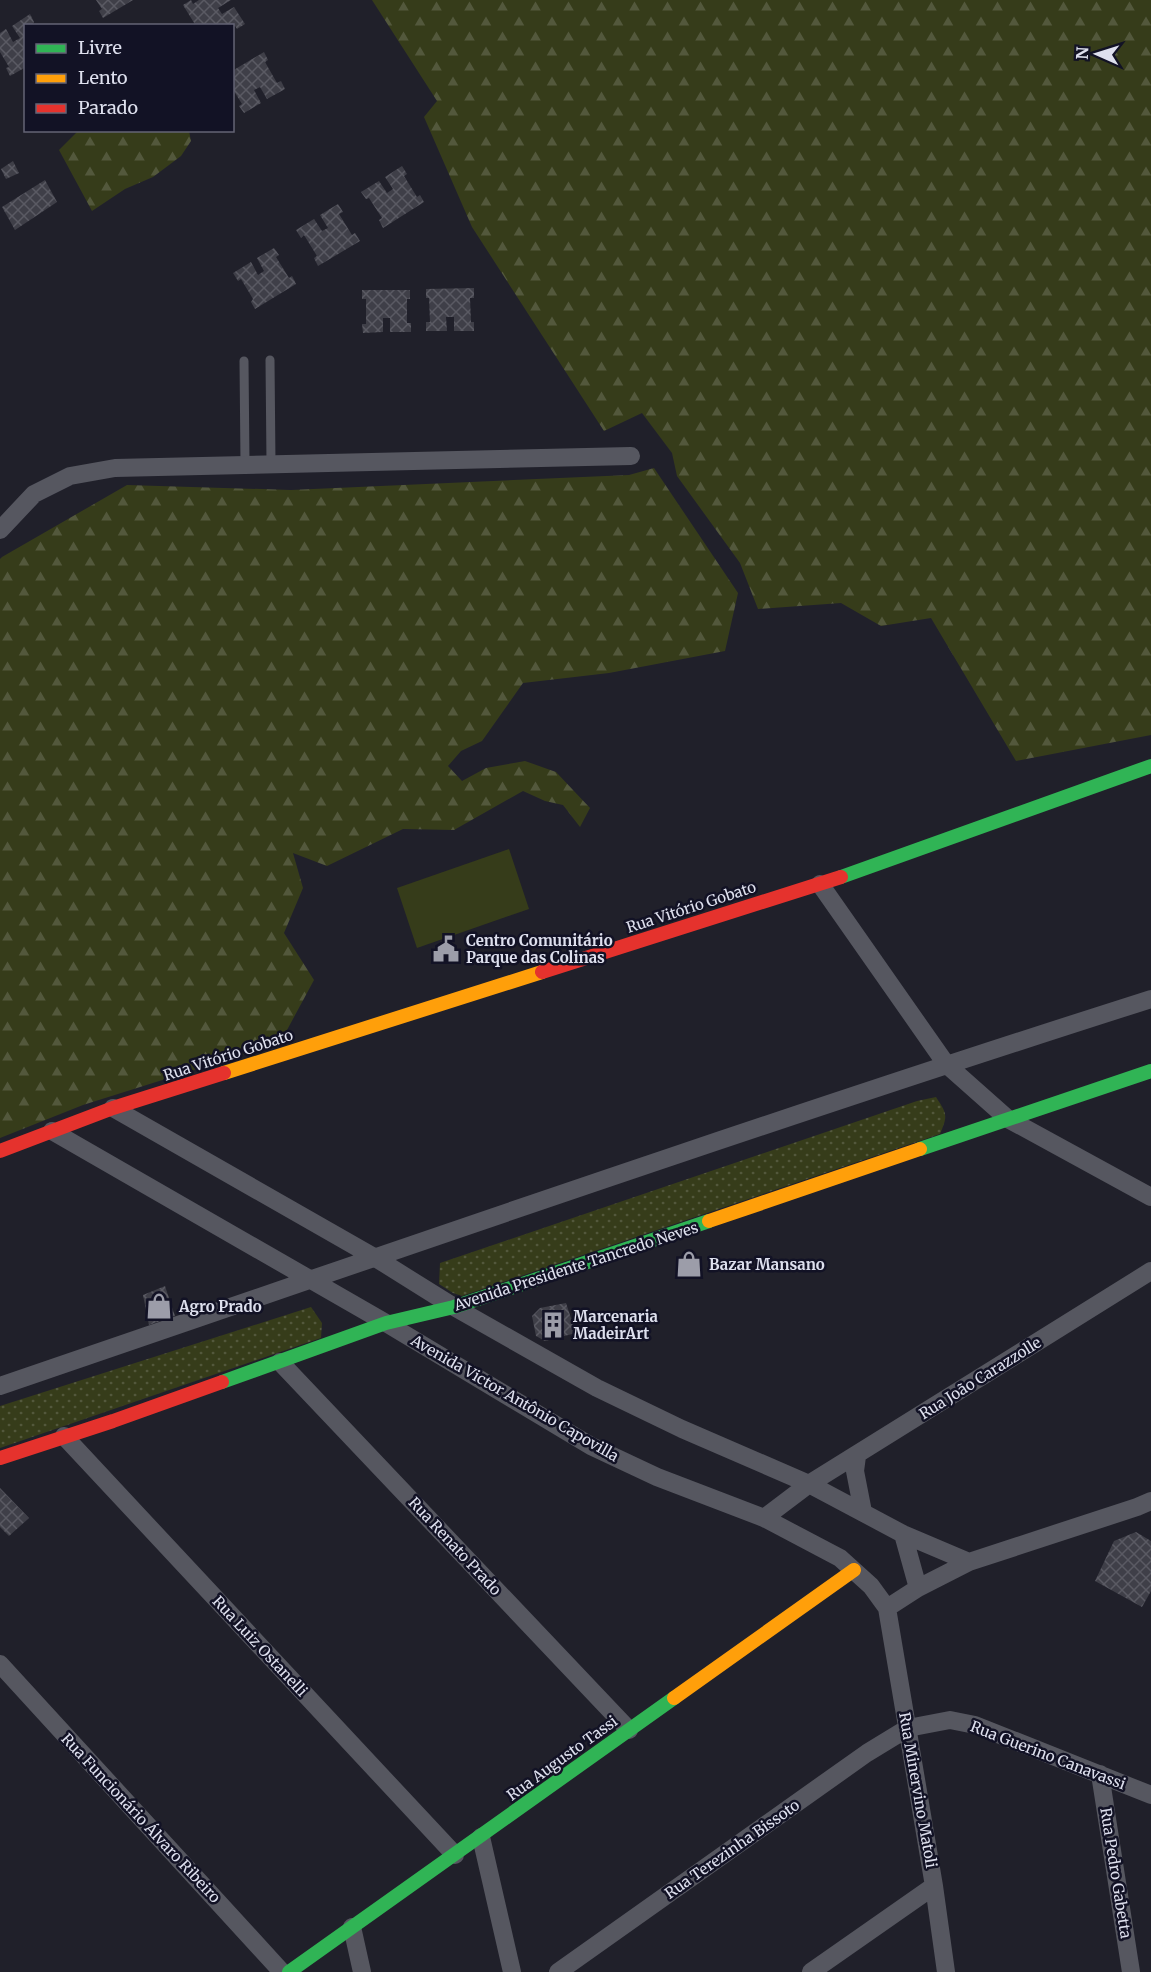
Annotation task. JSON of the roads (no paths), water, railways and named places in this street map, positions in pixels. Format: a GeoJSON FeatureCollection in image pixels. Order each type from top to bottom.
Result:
{"type":"FeatureCollection","features":[{"type":"Feature","properties":{"kind":"street"},"geometry":{"type":"LineString","coordinates":[[0,530],[34,494],[70,476],[115,468],[632,456]]}},
{"type":"Feature","properties":{"kind":"street","name":"Rua Vitório Gobato"},"geometry":{"type":"LineString","coordinates":[[0,1151],[113,1108],[819,884],[1151,766]]}},
{"type":"Feature","properties":{"kind":"street"},"geometry":{"type":"LineString","coordinates":[[819,884],[946,1064],[1008,1119],[1151,1197]]}},
{"type":"Feature","properties":{"kind":"street"},"geometry":{"type":"LineString","coordinates":[[0,1386],[946,1064],[1151,999]]}},
{"type":"Feature","properties":{"kind":"street","name":"Avenida Presidente Tancredo Neves"},"geometry":{"type":"LineString","coordinates":[[0,1458],[113,1422],[256,1368],[280,1362],[386,1323],[454,1307],[1151,1071]]}},
{"type":"Feature","properties":{"kind":"street"},"geometry":{"type":"LineString","coordinates":[[113,1108],[597,1388],[682,1429],[809,1484],[903,1534],[969,1562]]}},
{"type":"Feature","properties":{"kind":"street","name":"Avenida Victor Antônio Capovilla"},"geometry":{"type":"LineString","coordinates":[[52,1131],[386,1323],[591,1446],[657,1477],[764,1518],[840,1558],[871,1586],[887,1608]]}},
{"type":"Feature","properties":{"kind":"street","name":"Rua João Carazzolle"},"geometry":{"type":"LineString","coordinates":[[764,1518],[809,1484],[1151,1271]]}},
{"type":"Feature","properties":{"kind":"street","name":"Rua Renato Prado"},"geometry":{"type":"LineString","coordinates":[[280,1362],[629,1730]]}},
{"type":"Feature","properties":{"kind":"street","name":"Rua Luiz Ostanelli"},"geometry":{"type":"LineString","coordinates":[[64,1436],[455,1855]]}},
{"type":"Feature","properties":{"kind":"street"},"geometry":{"type":"LineString","coordinates":[[856,1456],[857,1488],[863,1512]]}},
{"type":"Feature","properties":{"kind":"street"},"geometry":{"type":"LineString","coordinates":[[887,1608],[918,1588],[969,1562],[1146,1508]]}},
{"type":"Feature","properties":{"kind":"street"},"geometry":{"type":"LineString","coordinates":[[903,1534],[918,1588]]}},
{"type":"Feature","properties":{"kind":"street","name":"Rua Augusto Tassi"},"geometry":{"type":"LineString","coordinates":[[289,1972],[854,1570]]}},
{"type":"Feature","properties":{"kind":"street","name":"Rua Minervino Matoli"},"geometry":{"type":"LineString","coordinates":[[887,1608],[934,1886],[946,1972]]}},
{"type":"Feature","properties":{"kind":"street","name":"Rua Funcionário Álvaro Ribeiro"},"geometry":{"type":"LineString","coordinates":[[0,1664],[282,1972]]}},
{"type":"Feature","properties":{"kind":"street","name":"Rua Guerino Canavassi"},"geometry":{"type":"LineString","coordinates":[[908,1728],[950,1720],[975,1725],[1151,1795]]}},
{"type":"Feature","properties":{"kind":"street","name":"Rua Terezinha Bissoto"},"geometry":{"type":"LineString","coordinates":[[558,1972],[857,1760],[908,1728]]}},
{"type":"Feature","properties":{"kind":"street","name":"Rua Pedro Gabetta"},"geometry":{"type":"LineString","coordinates":[[1100,1774],[1131,1972]]}},
{"type":"Feature","properties":{"kind":"street"},"geometry":{"type":"LineString","coordinates":[[481,1837],[512,1972]]}},
{"type":"Feature","properties":{"kind":"street"},"geometry":{"type":"LineString","coordinates":[[811,1972],[934,1886]]}},
{"type":"Feature","properties":{"kind":"street"},"geometry":{"type":"LineString","coordinates":[[352,1928],[362,1972]]}},
{"type":"Feature","properties":{"kind":"lane"},"geometry":{"type":"LineString","coordinates":[[270,360],[271,463]]}},
{"type":"Feature","properties":{"kind":"lane"},"geometry":{"type":"LineString","coordinates":[[244,361],[245,464]]}},
{"type":"Feature","properties":{"kind":"place","name":"Centro Comunitário Parque das Colinas"},"geometry":{"type":"Point","coordinates":[446,949]}},
{"type":"Feature","properties":{"kind":"place","name":"Bazar Mansano"},"geometry":{"type":"Point","coordinates":[689,1264]}},
{"type":"Feature","properties":{"kind":"place","name":"Agro Prado"},"geometry":{"type":"Point","coordinates":[159,1306]}},
{"type":"Feature","properties":{"kind":"place","name":"Marcenaria MadeirArt"},"geometry":{"type":"Point","coordinates":[553,1325]}}]}
